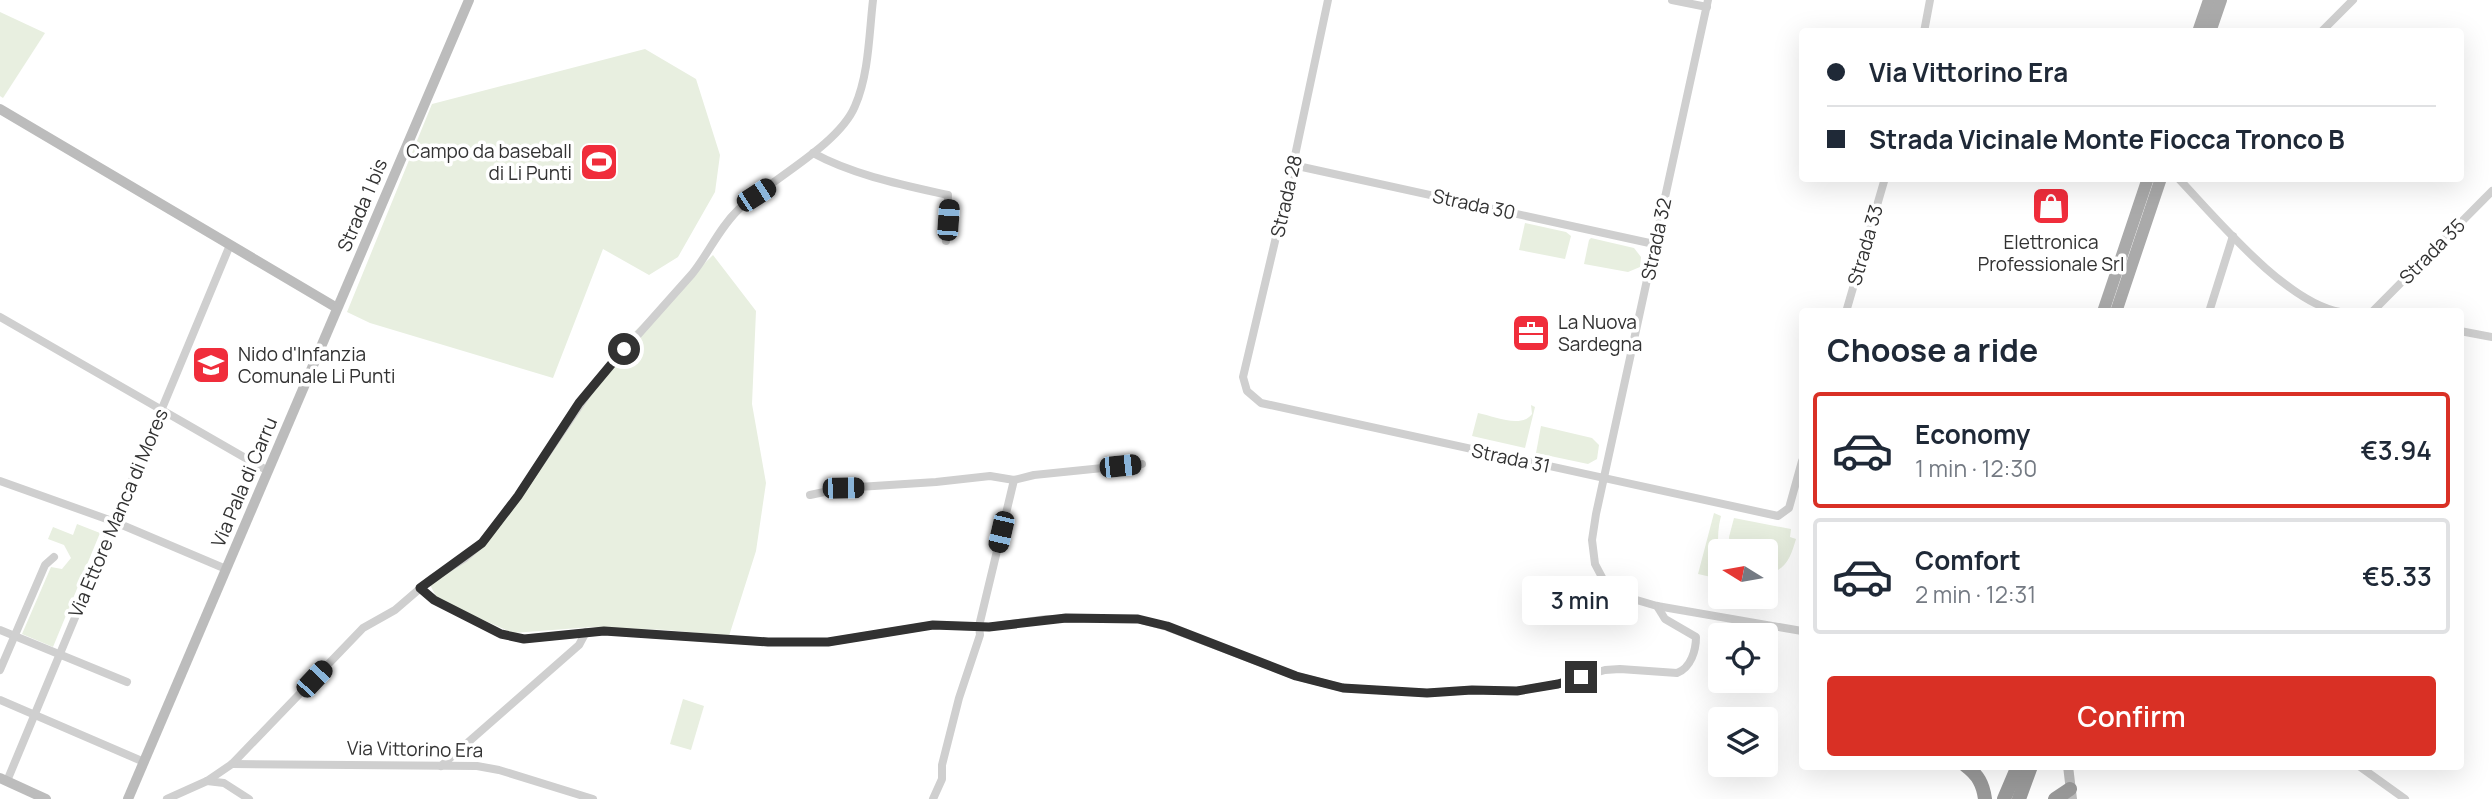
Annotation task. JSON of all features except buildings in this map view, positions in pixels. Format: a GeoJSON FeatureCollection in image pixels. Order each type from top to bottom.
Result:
{"type":"FeatureCollection","features":[{"type":"Feature","properties":{"kind":"highway"},"geometry":{"type":"LineString","coordinates":[[1971,770],[1983,786],[1985,799]]}},
{"type":"Feature","properties":{"kind":"highway"},"geometry":{"type":"LineString","coordinates":[[2004,799],[2016,770]]}},
{"type":"Feature","properties":{"kind":"highway"},"geometry":{"type":"LineString","coordinates":[[2019,799],[2030,770]]}},
{"type":"Feature","properties":{"kind":"highway"},"geometry":{"type":"LineString","coordinates":[[2055,799],[2071,794]]}},
{"type":"Feature","properties":{"kind":"main road"},"geometry":{"type":"LineString","coordinates":[[2199,28],[2208,0]]}},
{"type":"Feature","properties":{"kind":"main road"},"geometry":{"type":"LineString","coordinates":[[2211,28],[2221,0]]}},
{"type":"Feature","properties":{"kind":"main road"},"geometry":{"type":"LineString","coordinates":[[2216,14],[2231,0]]}},
{"type":"Feature","properties":{"kind":"main road"},"geometry":{"type":"LineString","coordinates":[[2104,308],[2147,182]]}},
{"type":"Feature","properties":{"kind":"main road"},"geometry":{"type":"LineString","coordinates":[[2117,308],[2160,182]]}},
{"type":"Feature","properties":{"kind":"street","name":"Strada 1 bis"},"geometry":{"type":"LineString","coordinates":[[337,308],[469,0]]}},
{"type":"Feature","properties":{"kind":"street"},"geometry":{"type":"LineString","coordinates":[[167,799],[207,781],[232,764],[363,628],[371,621],[395,610],[420,588],[482,543],[518,496],[594,383],[692,274],[724,224],[756,195],[813,153],[845,121],[855,107],[865,62],[873,0]]}},
{"type":"Feature","properties":{"kind":"street","name":"Strada 28"},"geometry":{"type":"LineString","coordinates":[[1247,391],[1243,377],[1328,0]]}},
{"type":"Feature","properties":{"kind":"street"},"geometry":{"type":"LineString","coordinates":[[1672,0],[1708,4]]}},
{"type":"Feature","properties":{"kind":"street"},"geometry":{"type":"LineString","coordinates":[[1925,28],[1930,0]]}},
{"type":"Feature","properties":{"kind":"street"},"geometry":{"type":"LineString","coordinates":[[2325,28],[2353,0]]}},
{"type":"Feature","properties":{"kind":"street","name":"Strada 32"},"geometry":{"type":"LineString","coordinates":[[1708,4],[1604,478],[1592,540],[1595,564],[1604,581],[1623,596],[1657,606],[1799,630]]}},
{"type":"Feature","properties":{"kind":"street"},"geometry":{"type":"LineString","coordinates":[[0,109],[337,308]]}},
{"type":"Feature","properties":{"kind":"street"},"geometry":{"type":"LineString","coordinates":[[813,153],[832,163],[948,195],[946,241]]}},
{"type":"Feature","properties":{"kind":"street","name":"Strada 30"},"geometry":{"type":"LineString","coordinates":[[1293,164],[1654,244]]}},
{"type":"Feature","properties":{"kind":"street","name":"Strada 33"},"geometry":{"type":"LineString","coordinates":[[1847,308],[1884,182]]}},
{"type":"Feature","properties":{"kind":"street"},"geometry":{"type":"LineString","coordinates":[[2182,182],[2233,236],[2300,295],[2331,308]]}},
{"type":"Feature","properties":{"kind":"street","name":"Strada 35"},"geometry":{"type":"LineString","coordinates":[[2376,308],[2492,191]]}},
{"type":"Feature","properties":{"kind":"street"},"geometry":{"type":"LineString","coordinates":[[2210,308],[2233,236]]}},
{"type":"Feature","properties":{"kind":"street","name":"Via Ettore Manca di Mores"},"geometry":{"type":"LineString","coordinates":[[4,780],[35,715],[230,245]]}},
{"type":"Feature","properties":{"kind":"street","name":"Via Pala di Carru"},"geometry":{"type":"LineString","coordinates":[[129,799],[337,308]]}},
{"type":"Feature","properties":{"kind":"street"},"geometry":{"type":"LineString","coordinates":[[0,317],[268,471]]}},
{"type":"Feature","properties":{"kind":"street"},"geometry":{"type":"LineString","coordinates":[[2464,332],[2492,337]]}},
{"type":"Feature","properties":{"kind":"street","name":"Strada 31"},"geometry":{"type":"LineString","coordinates":[[1247,391],[1261,403],[1778,516],[1789,508],[1799,472]]}},
{"type":"Feature","properties":{"kind":"street"},"geometry":{"type":"LineString","coordinates":[[810,495],[843,488],[990,476],[1014,480],[1034,475],[1142,464]]}},
{"type":"Feature","properties":{"kind":"street"},"geometry":{"type":"LineString","coordinates":[[933,799],[942,779],[942,765],[959,698],[980,635],[979,626],[1014,480]]}},
{"type":"Feature","properties":{"kind":"street"},"geometry":{"type":"LineString","coordinates":[[0,481],[115,522],[226,569]]}},
{"type":"Feature","properties":{"kind":"street"},"geometry":{"type":"LineString","coordinates":[[0,670],[45,565],[54,557]]}},
{"type":"Feature","properties":{"kind":"street"},"geometry":{"type":"LineString","coordinates":[[420,588],[434,600],[501,634],[535,639],[586,632],[803,642],[845,640],[933,625],[979,626],[1066,618],[1138,619],[1167,626],[1296,676],[1324,684],[1427,693],[1517,691],[1558,684],[1605,670],[1677,673],[1685,670],[1690,664],[1696,636],[1665,619],[1657,606]]}},
{"type":"Feature","properties":{"kind":"street"},"geometry":{"type":"LineString","coordinates":[[0,630],[127,682]]}},
{"type":"Feature","properties":{"kind":"street"},"geometry":{"type":"LineString","coordinates":[[441,766],[579,645],[586,632]]}},
{"type":"Feature","properties":{"kind":"street"},"geometry":{"type":"LineString","coordinates":[[0,700],[144,762]]}},
{"type":"Feature","properties":{"kind":"street","name":"Via Vittorino Era"},"geometry":{"type":"LineString","coordinates":[[232,764],[477,766],[499,770],[593,799]]}},
{"type":"Feature","properties":{"kind":"street"},"geometry":{"type":"LineString","coordinates":[[2068,770],[2071,794]]}},
{"type":"Feature","properties":{"kind":"street"},"geometry":{"type":"LineString","coordinates":[[2365,770],[2405,799]]}},
{"type":"Feature","properties":{"kind":"street"},"geometry":{"type":"LineString","coordinates":[[4,780],[46,799]]}},
{"type":"Feature","properties":{"kind":"street"},"geometry":{"type":"LineString","coordinates":[[207,781],[224,783],[249,799]]}},
{"type":"Feature","properties":{"kind":"green space"},"geometry":{"type":"Polygon","coordinates":[[[0,12],[45,33],[3,98],[0,96],[0,12]]]}},
{"type":"Feature","properties":{"kind":"green space"},"geometry":{"type":"Polygon","coordinates":[[[645,49],[696,79],[720,155],[715,192],[678,257],[649,275],[603,249],[553,378],[370,323],[347,312],[432,104],[645,49]]]}},
{"type":"Feature","properties":{"kind":"green space"},"geometry":{"type":"Polygon","coordinates":[[[1525,223],[1566,232],[1571,236],[1565,259],[1519,250],[1525,223]]]}},
{"type":"Feature","properties":{"kind":"green space"},"geometry":{"type":"Polygon","coordinates":[[[1591,238],[1634,248],[1641,257],[1640,267],[1628,272],[1584,264],[1591,238]]]}},
{"type":"Feature","properties":{"kind":"green space"},"geometry":{"type":"Polygon","coordinates":[[[713,255],[756,311],[752,404],[766,483],[756,551],[729,636],[592,627],[513,633],[438,600],[429,583],[485,540],[565,424],[635,331],[713,255]]]}},
{"type":"Feature","properties":{"kind":"green space"},"geometry":{"type":"Polygon","coordinates":[[[1531,405],[1535,407],[1525,448],[1472,436],[1478,413],[1521,421],[1532,414],[1531,405]]]}},
{"type":"Feature","properties":{"kind":"green space"},"geometry":{"type":"Polygon","coordinates":[[[1541,426],[1592,438],[1599,445],[1597,459],[1588,464],[1536,453],[1541,426]]]}},
{"type":"Feature","properties":{"kind":"green space"},"geometry":{"type":"Polygon","coordinates":[[[1714,513],[1721,516],[1718,539],[1708,539],[1708,576],[1698,574],[1714,513]]]}},
{"type":"Feature","properties":{"kind":"green space"},"geometry":{"type":"Polygon","coordinates":[[[1734,518],[1791,529],[1790,537],[1796,539],[1790,557],[1778,570],[1778,539],[1729,537],[1734,518]]]}},
{"type":"Feature","properties":{"kind":"green space"},"geometry":{"type":"Polygon","coordinates":[[[77,524],[100,533],[53,647],[22,634],[51,567],[62,569],[71,558],[64,545],[48,539],[53,527],[73,535],[77,524]]]}},
{"type":"Feature","properties":{"kind":"green space"},"geometry":{"type":"Polygon","coordinates":[[[683,699],[704,706],[691,750],[670,744],[683,699]]]}},
{"type":"Feature","properties":{"kind":"place","name":"Campo da baseball di Li Punti"},"geometry":{"type":"Point","coordinates":[599,162]}},
{"type":"Feature","properties":{"kind":"place","name":"Elettronica Professionale Srl"},"geometry":{"type":"Point","coordinates":[2051,206]}},
{"type":"Feature","properties":{"kind":"place","name":"La Nuova Sardegna"},"geometry":{"type":"Point","coordinates":[1531,333]}},
{"type":"Feature","properties":{"kind":"place","name":"Nido d'Infanzia Comunale Li Punti"},"geometry":{"type":"Point","coordinates":[211,365]}},
{"type":"Feature","properties":{"kind":"route"},"geometry":{"type":"LineString","coordinates":[[624,349],[579,403],[518,496],[482,543],[465,558],[420,588],[434,600],[501,634],[524,639],[604,631],[768,642],[828,642],[933,625],[989,627],[1066,618],[1138,619],[1167,626],[1296,676],[1343,688],[1427,693],[1517,691],[1581,677]]}}]}
